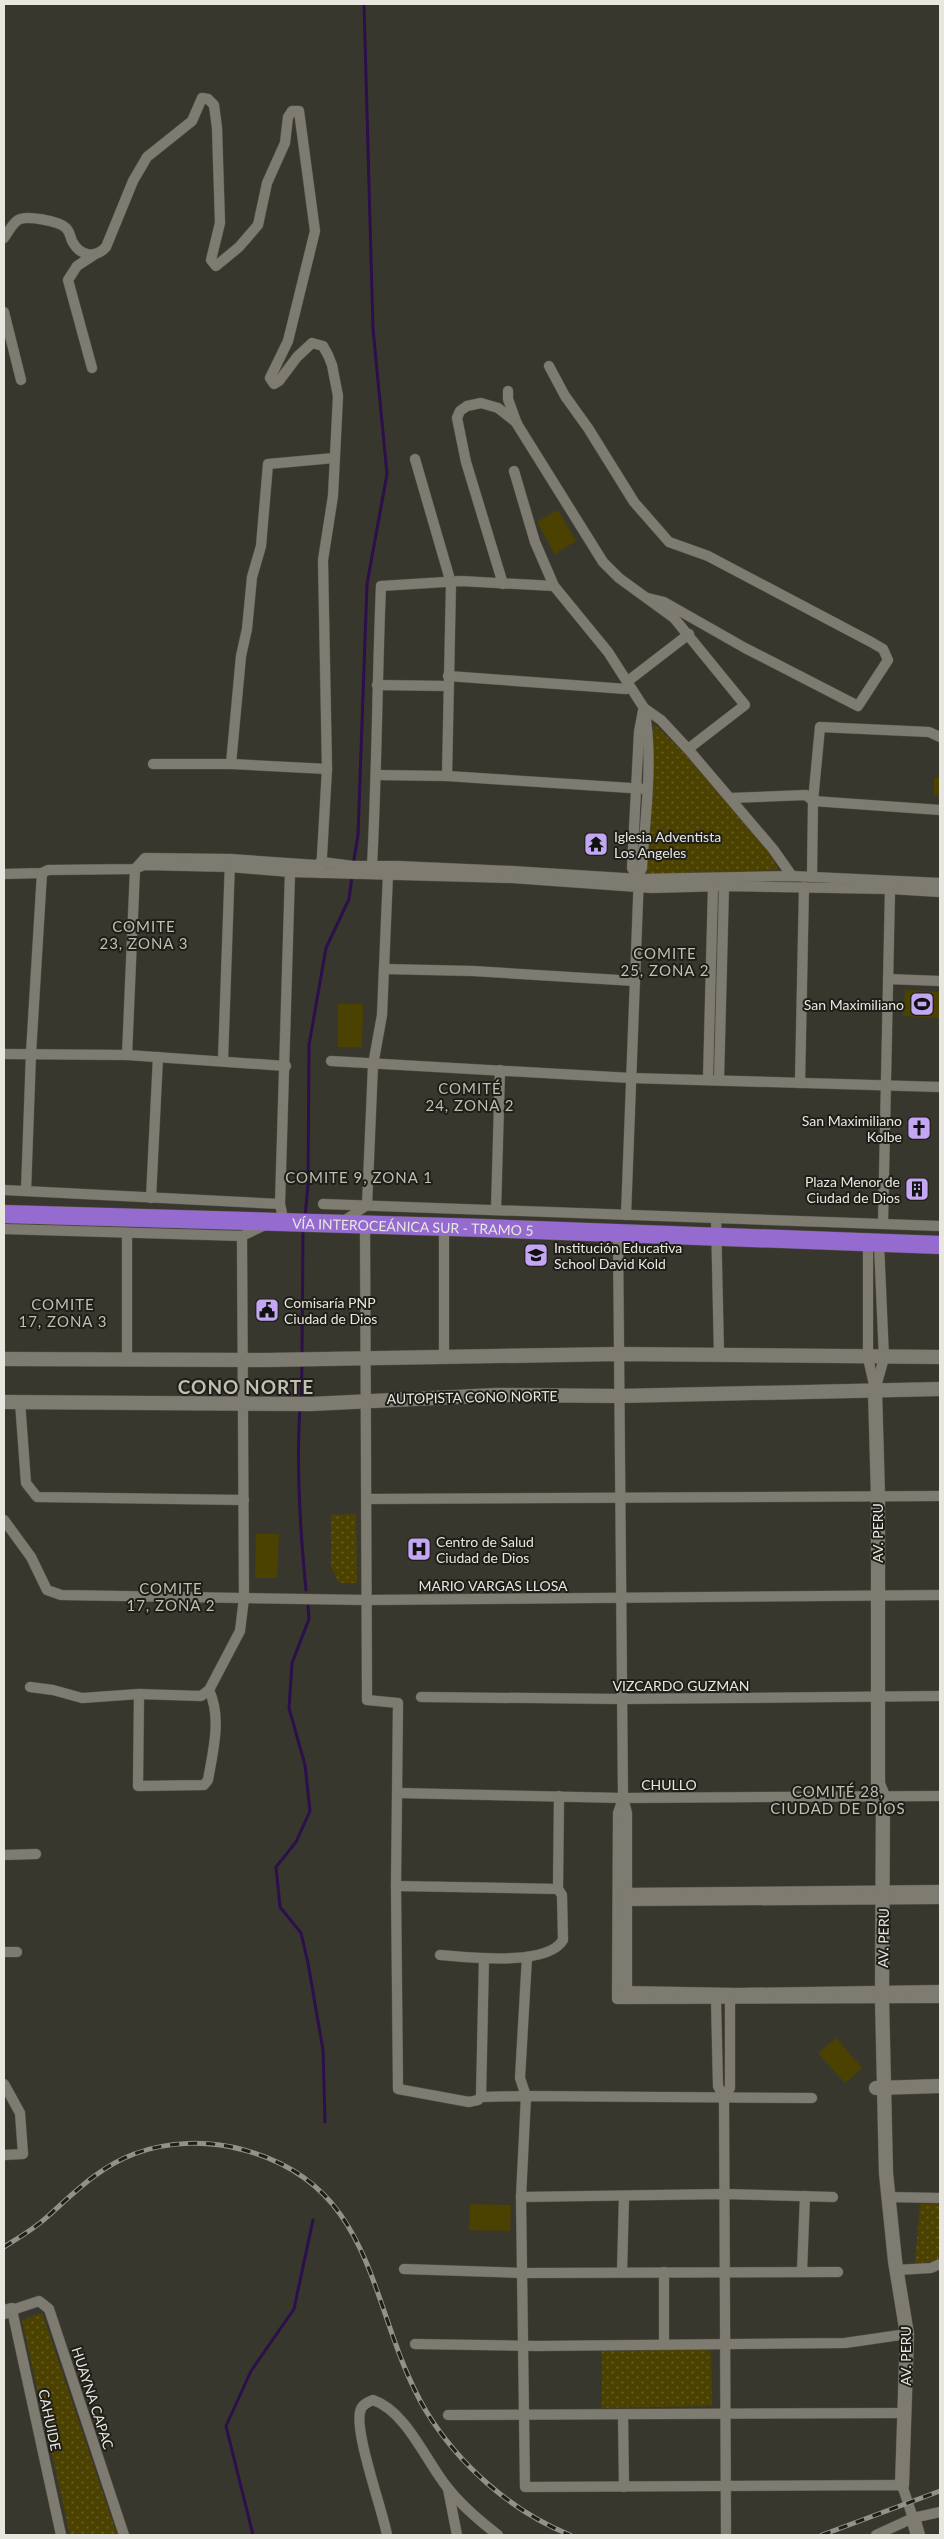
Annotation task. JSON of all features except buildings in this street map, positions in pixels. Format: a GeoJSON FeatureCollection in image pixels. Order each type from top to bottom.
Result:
{"type":"FeatureCollection","features":[{"type":"Feature","properties":{"kind":"highway","name":"VÍA INTEROCEÁNICA SUR - TRAMO 5"},"geometry":{"type":"LineString","coordinates":[[4,1214],[940,1245]]}},
{"type":"Feature","properties":{"kind":"main road"},"geometry":{"type":"LineString","coordinates":[[4,1359],[242,1360],[618,1354],[868,1358],[940,1357]]}},
{"type":"Feature","properties":{"kind":"main road","name":"AUTOPISTA CONO NORTE"},"geometry":{"type":"LineString","coordinates":[[4,1402],[311,1404],[496,1395],[618,1396],[940,1389]]}},
{"type":"Feature","properties":{"kind":"main road","name":"AV. PERU"},"geometry":{"type":"LineString","coordinates":[[875,1390],[878,1497],[880,1895],[878,1994],[880,2092],[888,2197],[897,2270],[902,2335],[898,2484]]}},
{"type":"Feature","properties":{"kind":"main road"},"geometry":{"type":"LineString","coordinates":[[880,2092],[940,2086]]}},
{"type":"Feature","properties":{"kind":"main road"},"geometry":{"type":"LineString","coordinates":[[880,2092],[940,2095]]}},
{"type":"Feature","properties":{"kind":"main road"},"geometry":{"type":"LineString","coordinates":[[880,2092],[877,2177],[902,2335]]}},
{"type":"Feature","properties":{"kind":"main road"},"geometry":{"type":"LineString","coordinates":[[913,2518],[918,2535]]}},
{"type":"Feature","properties":{"kind":"street"},"geometry":{"type":"LineString","coordinates":[[92,368],[68,280],[76,266],[100,253],[106,247],[132,181],[147,157],[192,120],[202,98],[208,99],[214,105],[217,128],[220,223],[211,260],[216,266],[258,225],[267,183],[285,143],[288,117],[292,111],[299,111],[315,231],[288,341],[270,378],[274,384],[279,381],[297,357],[312,343],[323,346],[332,365],[338,396],[333,496],[323,560],[327,769],[322,868]]}},
{"type":"Feature","properties":{"kind":"street"},"geometry":{"type":"LineString","coordinates":[[4,238],[17,220],[28,216],[64,225],[69,231],[73,242],[83,254],[94,255]]}},
{"type":"Feature","properties":{"kind":"street"},"geometry":{"type":"LineString","coordinates":[[4,312],[21,380]]}},
{"type":"Feature","properties":{"kind":"street"},"geometry":{"type":"LineString","coordinates":[[549,366],[565,396],[588,428],[634,502],[669,542],[708,556],[733,572],[871,642],[883,649],[888,660],[858,706],[745,648],[664,602],[648,598]]}},
{"type":"Feature","properties":{"kind":"street"},"geometry":{"type":"LineString","coordinates":[[508,391],[508,399],[517,424],[603,562],[619,578],[674,618],[689,634],[745,705],[688,749]]}},
{"type":"Feature","properties":{"kind":"street"},"geometry":{"type":"LineString","coordinates":[[503,584],[466,462],[457,418],[460,411],[467,406],[481,403],[498,408],[517,424]]}},
{"type":"Feature","properties":{"kind":"street"},"geometry":{"type":"LineString","coordinates":[[231,764],[241,656],[247,629],[252,577],[261,546],[268,464],[334,458]]}},
{"type":"Feature","properties":{"kind":"street"},"geometry":{"type":"LineString","coordinates":[[415,460],[451,584],[447,776]]}},
{"type":"Feature","properties":{"kind":"street"},"geometry":{"type":"LineString","coordinates":[[514,471],[535,542],[554,586],[608,652],[628,681],[644,708],[648,732],[632,868],[639,884],[626,1215]]}},
{"type":"Feature","properties":{"kind":"street"},"geometry":{"type":"LineString","coordinates":[[372,866],[377,775],[377,685],[381,586],[451,584],[461,581],[554,586]]}},
{"type":"Feature","properties":{"kind":"street"},"geometry":{"type":"LineString","coordinates":[[377,685],[448,681],[626,689],[628,681],[689,634]]}},
{"type":"Feature","properties":{"kind":"street"},"geometry":{"type":"LineString","coordinates":[[644,708],[661,720],[688,749],[773,848],[792,876]]}},
{"type":"Feature","properties":{"kind":"street"},"geometry":{"type":"LineString","coordinates":[[812,877],[813,800],[820,727],[929,732],[940,737]]}},
{"type":"Feature","properties":{"kind":"street"},"geometry":{"type":"LineString","coordinates":[[153,764],[231,764],[327,769]]}},
{"type":"Feature","properties":{"kind":"street"},"geometry":{"type":"LineString","coordinates":[[377,775],[447,776],[641,788]]}},
{"type":"Feature","properties":{"kind":"street"},"geometry":{"type":"LineString","coordinates":[[730,798],[806,795],[813,800],[940,810]]}},
{"type":"Feature","properties":{"kind":"street"},"geometry":{"type":"LineString","coordinates":[[230,863],[290,872],[322,868],[372,866],[512,871],[639,884],[792,876],[940,883]]}},
{"type":"Feature","properties":{"kind":"street"},"geometry":{"type":"LineString","coordinates":[[224,1060],[230,863]]}},
{"type":"Feature","properties":{"kind":"street"},"geometry":{"type":"LineString","coordinates":[[4,874],[42,873],[48,870],[135,869],[144,865],[230,863],[316,865],[322,868],[388,874],[713,887],[890,889],[940,892]]}},
{"type":"Feature","properties":{"kind":"street"},"geometry":{"type":"LineString","coordinates":[[127,1055],[135,869]]}},
{"type":"Feature","properties":{"kind":"street"},"geometry":{"type":"LineString","coordinates":[[4,1229],[242,1236],[282,1223],[280,1204],[286,1066],[290,872]]}},
{"type":"Feature","properties":{"kind":"street"},"geometry":{"type":"LineString","coordinates":[[26,1191],[31,1053],[42,873]]}},
{"type":"Feature","properties":{"kind":"street"},"geometry":{"type":"LineString","coordinates":[[367,1206],[374,1065],[382,1015],[388,874]]}},
{"type":"Feature","properties":{"kind":"street"},"geometry":{"type":"LineString","coordinates":[[719,1080],[724,886]]}},
{"type":"Feature","properties":{"kind":"street"},"geometry":{"type":"LineString","coordinates":[[708,1079],[713,887]]}},
{"type":"Feature","properties":{"kind":"street"},"geometry":{"type":"LineString","coordinates":[[800,1083],[804,888]]}},
{"type":"Feature","properties":{"kind":"street"},"geometry":{"type":"LineString","coordinates":[[883,1224],[890,889]]}},
{"type":"Feature","properties":{"kind":"street"},"geometry":{"type":"LineString","coordinates":[[384,969],[473,971],[635,981]]}},
{"type":"Feature","properties":{"kind":"street"},"geometry":{"type":"LineString","coordinates":[[888,979],[940,981]]}},
{"type":"Feature","properties":{"kind":"street"},"geometry":{"type":"LineString","coordinates":[[4,1054],[127,1055],[224,1060],[286,1066]]}},
{"type":"Feature","properties":{"kind":"street"},"geometry":{"type":"LineString","coordinates":[[151,1198],[158,1057]]}},
{"type":"Feature","properties":{"kind":"street"},"geometry":{"type":"LineString","coordinates":[[331,1061],[374,1065],[631,1078],[940,1087]]}},
{"type":"Feature","properties":{"kind":"street"},"geometry":{"type":"LineString","coordinates":[[496,1210],[500,1070]]}},
{"type":"Feature","properties":{"kind":"street"},"geometry":{"type":"LineString","coordinates":[[4,1190],[280,1204]]}},
{"type":"Feature","properties":{"kind":"street"},"geometry":{"type":"LineString","coordinates":[[323,1204],[940,1226]]}},
{"type":"Feature","properties":{"kind":"street"},"geometry":{"type":"LineString","coordinates":[[338,1225],[367,1206]]}},
{"type":"Feature","properties":{"kind":"street"},"geometry":{"type":"LineString","coordinates":[[716,1218],[719,1355]]}},
{"type":"Feature","properties":{"kind":"street"},"geometry":{"type":"LineString","coordinates":[[365,1225],[367,1700],[398,1703],[396,1886],[398,2089],[469,2102],[478,2100],[481,2097],[526,2096],[812,2098]]}},
{"type":"Feature","properties":{"kind":"street"},"geometry":{"type":"LineString","coordinates":[[444,1228],[444,1358]]}},
{"type":"Feature","properties":{"kind":"street"},"geometry":{"type":"LineString","coordinates":[[127,1233],[127,1360]]}},
{"type":"Feature","properties":{"kind":"street"},"geometry":{"type":"LineString","coordinates":[[618,1235],[621,1699],[623,1798],[627,1813],[623,1896],[623,1994]]}},
{"type":"Feature","properties":{"kind":"street"},"geometry":{"type":"LineString","coordinates":[[30,1687],[53,1690],[82,1698],[139,1694],[201,1696],[209,1690],[240,1631],[244,1598],[242,1236]]}},
{"type":"Feature","properties":{"kind":"street"},"geometry":{"type":"LineString","coordinates":[[874,1244],[868,1358],[875,1390]]}},
{"type":"Feature","properties":{"kind":"street"},"geometry":{"type":"LineString","coordinates":[[874,1244],[884,1358],[875,1390]]}},
{"type":"Feature","properties":{"kind":"street"},"geometry":{"type":"LineString","coordinates":[[20,1402],[26,1483],[37,1496],[244,1500]]}},
{"type":"Feature","properties":{"kind":"street"},"geometry":{"type":"LineString","coordinates":[[367,1499],[940,1496]]}},
{"type":"Feature","properties":{"kind":"street","name":"MARIO VARGAS LLOSA"},"geometry":{"type":"LineString","coordinates":[[4,1520],[31,1557],[47,1590],[61,1595],[367,1600],[940,1595]]}},
{"type":"Feature","properties":{"kind":"street"},"geometry":{"type":"LineString","coordinates":[[139,1694],[138,1786],[204,1785],[208,1780],[216,1738],[214,1702],[209,1690]]}},
{"type":"Feature","properties":{"kind":"street","name":"VIZCARDO GUZMAN"},"geometry":{"type":"LineString","coordinates":[[421,1697],[621,1699],[940,1696]]}},
{"type":"Feature","properties":{"kind":"street","name":"CHULLO"},"geometry":{"type":"LineString","coordinates":[[398,1793],[623,1798],[879,1792],[940,1796]]}},
{"type":"Feature","properties":{"kind":"street"},"geometry":{"type":"LineString","coordinates":[[440,1955],[484,1958],[526,1957],[544,1954],[559,1946],[563,1940],[562,1895],[558,1889],[559,1796]]}},
{"type":"Feature","properties":{"kind":"street"},"geometry":{"type":"LineString","coordinates":[[4,1855],[36,1854]]}},
{"type":"Feature","properties":{"kind":"street"},"geometry":{"type":"LineString","coordinates":[[396,1886],[558,1889]]}},
{"type":"Feature","properties":{"kind":"street"},"geometry":{"type":"LineString","coordinates":[[880,1895],[940,1890]]}},
{"type":"Feature","properties":{"kind":"street"},"geometry":{"type":"LineString","coordinates":[[623,1896],[880,1895],[940,1898]]}},
{"type":"Feature","properties":{"kind":"street"},"geometry":{"type":"LineString","coordinates":[[4,1952],[17,1952]]}},
{"type":"Feature","properties":{"kind":"street"},"geometry":{"type":"LineString","coordinates":[[526,1957],[520,2078],[526,2096],[521,2197],[524,2273],[523,2416],[525,2487],[898,2484],[913,2518]]}},
{"type":"Feature","properties":{"kind":"street"},"geometry":{"type":"LineString","coordinates":[[481,2097],[484,1958]]}},
{"type":"Feature","properties":{"kind":"street"},"geometry":{"type":"LineString","coordinates":[[623,1994],[730,2000],[940,1990]]}},
{"type":"Feature","properties":{"kind":"street"},"geometry":{"type":"LineString","coordinates":[[623,1994],[878,1994],[940,1998]]}},
{"type":"Feature","properties":{"kind":"street"},"geometry":{"type":"LineString","coordinates":[[716,2000],[718,2086],[724,2097],[726,2535]]}},
{"type":"Feature","properties":{"kind":"street"},"geometry":{"type":"LineString","coordinates":[[724,2097],[730,2088],[730,2000]]}},
{"type":"Feature","properties":{"kind":"street"},"geometry":{"type":"LineString","coordinates":[[4,2084],[20,2113],[23,2154],[4,2155]]}},
{"type":"Feature","properties":{"kind":"street"},"geometry":{"type":"LineString","coordinates":[[521,2197],[724,2194],[833,2197]]}},
{"type":"Feature","properties":{"kind":"street"},"geometry":{"type":"LineString","coordinates":[[622,2272],[624,2196]]}},
{"type":"Feature","properties":{"kind":"street"},"geometry":{"type":"LineString","coordinates":[[802,2271],[805,2196]]}},
{"type":"Feature","properties":{"kind":"street"},"geometry":{"type":"LineString","coordinates":[[888,2197],[940,2198]]}},
{"type":"Feature","properties":{"kind":"street"},"geometry":{"type":"LineString","coordinates":[[897,2270],[931,2268],[940,2264]]}},
{"type":"Feature","properties":{"kind":"street"},"geometry":{"type":"LineString","coordinates":[[404,2269],[524,2273],[838,2272]]}},
{"type":"Feature","properties":{"kind":"street"},"geometry":{"type":"LineString","coordinates":[[664,2272],[664,2344]]}},
{"type":"Feature","properties":{"kind":"street","name":"HUAYNA CAPAC"},"geometry":{"type":"LineString","coordinates":[[8,2311],[39,2301],[49,2309],[124,2535]]}},
{"type":"Feature","properties":{"kind":"street","name":"CAHUIDE"},"geometry":{"type":"LineString","coordinates":[[8,2311],[61,2535]]}},
{"type":"Feature","properties":{"kind":"street"},"geometry":{"type":"LineString","coordinates":[[415,2344],[524,2346],[845,2342],[902,2335]]}},
{"type":"Feature","properties":{"kind":"street"},"geometry":{"type":"LineString","coordinates":[[388,2535],[360,2431],[359,2416],[365,2403],[373,2400],[389,2407],[423,2450],[447,2488],[498,2535]]}},
{"type":"Feature","properties":{"kind":"street"},"geometry":{"type":"LineString","coordinates":[[448,2415],[899,2412]]}},
{"type":"Feature","properties":{"kind":"street"},"geometry":{"type":"LineString","coordinates":[[623,2415],[624,2487]]}},
{"type":"Feature","properties":{"kind":"street"},"geometry":{"type":"LineString","coordinates":[[447,2488],[457,2535]]}},
{"type":"Feature","properties":{"kind":"street"},"geometry":{"type":"LineString","coordinates":[[876,2535],[913,2518],[940,2512]]}},
{"type":"Feature","properties":{"kind":"shaded area"},"geometry":{"type":"Polygon","coordinates":[[[558,510],[576,541],[555,554],[537,522],[558,510]]]}},
{"type":"Feature","properties":{"kind":"shaded area"},"geometry":{"type":"Polygon","coordinates":[[[655,725],[684,753],[769,852],[777,866],[777,870],[647,874],[653,726],[655,725]]]}},
{"type":"Feature","properties":{"kind":"shaded area"},"geometry":{"type":"Polygon","coordinates":[[[934,778],[940,778],[940,795],[934,796],[934,778]]]}},
{"type":"Feature","properties":{"kind":"shaded area","name":"San Maximiliano"},"geometry":{"type":"Polygon","coordinates":[[[905,990],[940,992],[940,1018],[903,1016],[905,990]]]}},
{"type":"Feature","properties":{"kind":"shaded area"},"geometry":{"type":"Polygon","coordinates":[[[338,1004],[363,1004],[362,1047],[338,1047],[338,1004]]]}},
{"type":"Feature","properties":{"kind":"shaded area"},"geometry":{"type":"Polygon","coordinates":[[[356,1514],[357,1583],[339,1583],[331,1567],[331,1515],[356,1514]]]}},
{"type":"Feature","properties":{"kind":"shaded area"},"geometry":{"type":"Polygon","coordinates":[[[256,1534],[279,1534],[277,1578],[255,1578],[256,1534]]]}},
{"type":"Feature","properties":{"kind":"shaded area"},"geometry":{"type":"Polygon","coordinates":[[[836,2038],[862,2068],[845,2083],[818,2053],[836,2038]]]}},
{"type":"Feature","properties":{"kind":"shaded area"},"geometry":{"type":"Polygon","coordinates":[[[470,2204],[511,2205],[510,2231],[469,2230],[470,2204]]]}},
{"type":"Feature","properties":{"kind":"shaded area"},"geometry":{"type":"Polygon","coordinates":[[[920,2204],[940,2204],[940,2258],[930,2262],[915,2263],[920,2204]]]}},
{"type":"Feature","properties":{"kind":"shaded area"},"geometry":{"type":"Polygon","coordinates":[[[42,2313],[117,2535],[70,2535],[22,2320],[42,2313]]]}},
{"type":"Feature","properties":{"kind":"shaded area"},"geometry":{"type":"Polygon","coordinates":[[[707,2349],[711,2353],[712,2406],[602,2408],[602,2351],[707,2349]]]}},
{"type":"Feature","properties":{"kind":"waterway"},"geometry":{"type":"LineString","coordinates":[[353,865],[358,835],[367,584],[387,474],[373,329],[364,4]]}},
{"type":"Feature","properties":{"kind":"waterway"},"geometry":{"type":"LineString","coordinates":[[305,1218],[308,1184],[309,1045],[326,948],[349,899],[352,876]]}},
{"type":"Feature","properties":{"kind":"waterway"},"geometry":{"type":"LineString","coordinates":[[302,1356],[303,1229]]}},
{"type":"Feature","properties":{"kind":"waterway"},"geometry":{"type":"LineString","coordinates":[[301,1401],[302,1364]]}},
{"type":"Feature","properties":{"kind":"waterway"},"geometry":{"type":"LineString","coordinates":[[300,1407],[299,1499],[306,1590]]}},
{"type":"Feature","properties":{"kind":"waterway"},"geometry":{"type":"LineString","coordinates":[[308,1606],[309,1619],[292,1663],[289,1708],[305,1765],[310,1811],[296,1842],[276,1867],[280,1907],[301,1933],[308,1963],[323,2050],[325,2122]]}},
{"type":"Feature","properties":{"kind":"waterway"},"geometry":{"type":"LineString","coordinates":[[253,2535],[226,2426],[251,2371],[294,2309],[313,2220]]}},
{"type":"Feature","properties":{"kind":"railway"},"geometry":{"type":"LineString","coordinates":[[4,2247],[37,2225],[98,2173],[121,2159],[161,2146],[203,2143],[231,2147],[244,2150],[288,2168],[322,2192],[346,2222],[364,2257],[407,2373],[426,2411],[439,2431],[454,2450],[488,2484],[527,2513],[570,2535]]}},
{"type":"Feature","properties":{"kind":"railway"},"geometry":{"type":"LineString","coordinates":[[822,2535],[940,2491]]}},
{"type":"Feature","properties":{"kind":"place","name":"Iglesia Adventista Los Angeles"},"geometry":{"type":"Point","coordinates":[596,844]}},
{"type":"Feature","properties":{"kind":"place","name":"San Maximiliano"},"geometry":{"type":"Point","coordinates":[922,1004]}},
{"type":"Feature","properties":{"kind":"place","name":"San Maximiliano Kolbe"},"geometry":{"type":"Point","coordinates":[919,1128]}},
{"type":"Feature","properties":{"kind":"place","name":"Plaza Menor de Ciudad de Dios"},"geometry":{"type":"Point","coordinates":[917,1189]}},
{"type":"Feature","properties":{"kind":"place","name":"Institución Educativa School David Kold"},"geometry":{"type":"Point","coordinates":[536,1255]}},
{"type":"Feature","properties":{"kind":"place","name":"Comisaría PNP Ciudad de Dios"},"geometry":{"type":"Point","coordinates":[267,1310]}},
{"type":"Feature","properties":{"kind":"place","name":"Centro de Salud Ciudad de Dios"},"geometry":{"type":"Point","coordinates":[419,1549]}},
{"type":"Feature","properties":{"kind":"district","name":"COMITE 23, ZONA 3"},"geometry":{"type":"Point","coordinates":[144,934]}},
{"type":"Feature","properties":{"kind":"district","name":"COMITE 25, ZONA 2"},"geometry":{"type":"Point","coordinates":[665,962]}},
{"type":"Feature","properties":{"kind":"district","name":"COMITÉ 24, ZONA 2"},"geometry":{"type":"Point","coordinates":[470,1096]}},
{"type":"Feature","properties":{"kind":"district","name":"COMITE 9, ZONA 1"},"geometry":{"type":"Point","coordinates":[359,1177]}},
{"type":"Feature","properties":{"kind":"district","name":"COMITE 17, ZONA 3"},"geometry":{"type":"Point","coordinates":[63,1312]}},
{"type":"Feature","properties":{"kind":"district","name":"CONO NORTE"},"geometry":{"type":"Point","coordinates":[246,1386]}},
{"type":"Feature","properties":{"kind":"district","name":"COMITE 17, ZONA 2"},"geometry":{"type":"Point","coordinates":[171,1596]}},
{"type":"Feature","properties":{"kind":"district","name":"COMITÉ 28, CIUDAD DE DIOS"},"geometry":{"type":"Point","coordinates":[838,1800]}}]}
